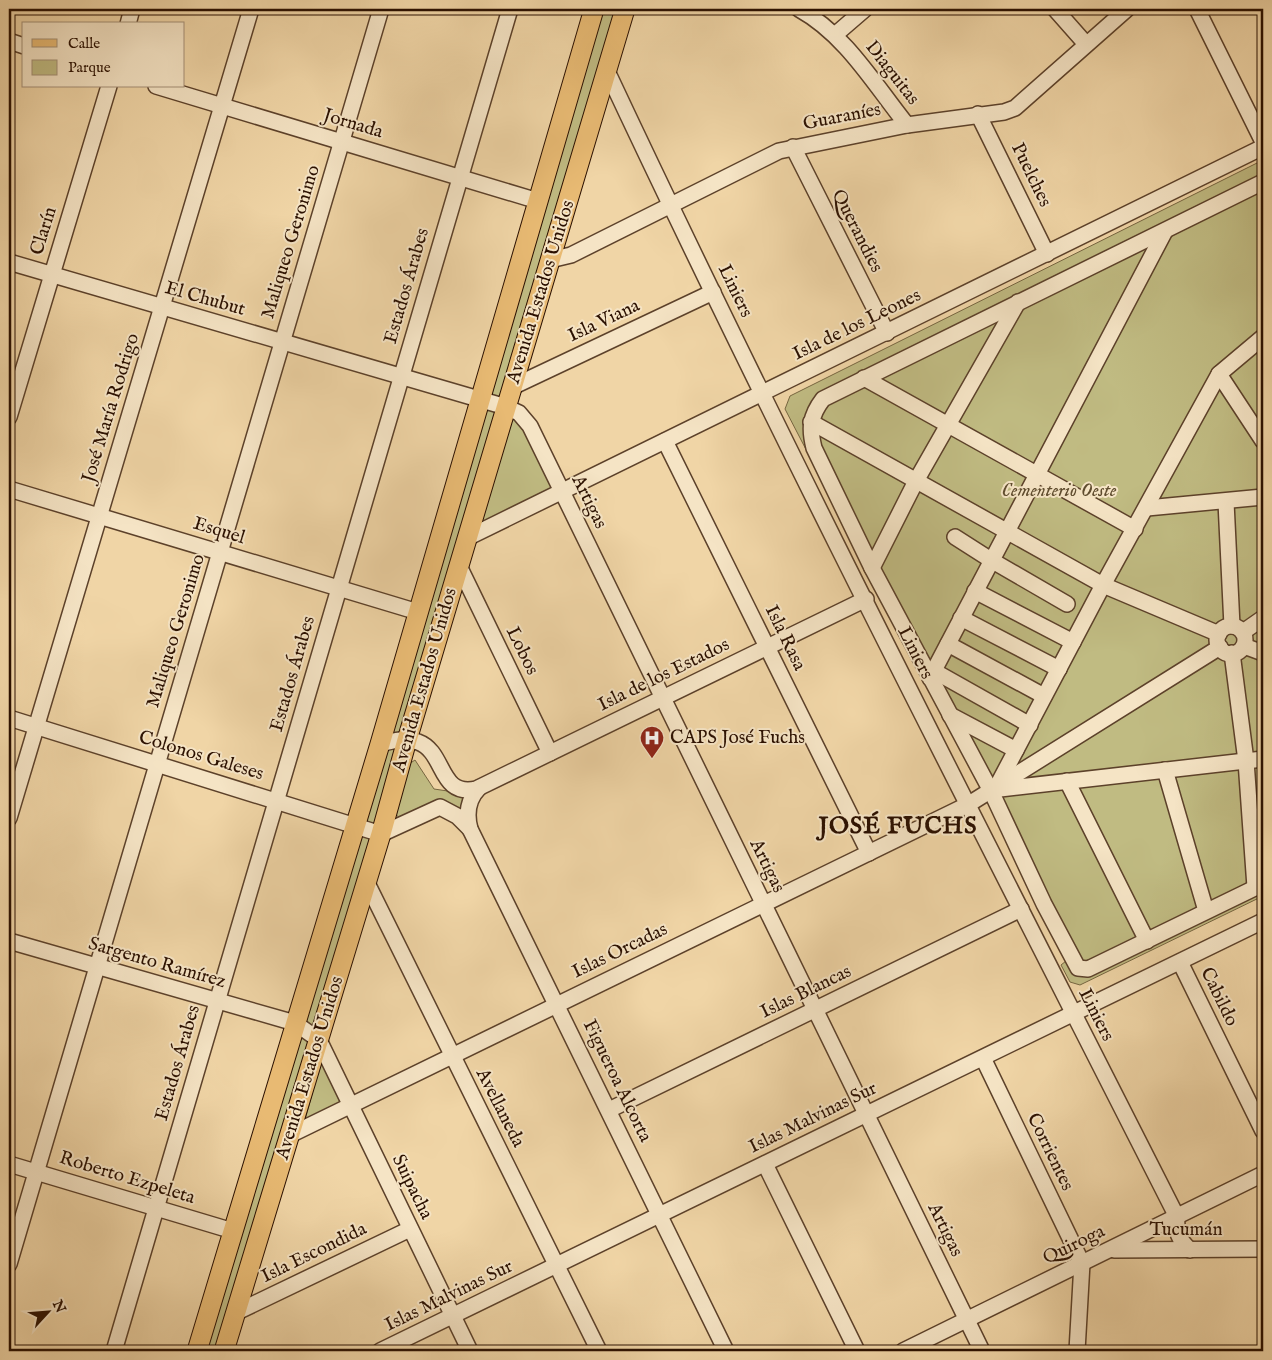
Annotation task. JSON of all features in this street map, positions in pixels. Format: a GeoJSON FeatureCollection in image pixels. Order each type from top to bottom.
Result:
{"type":"FeatureCollection","features":[{"type":"Feature","properties":{"kind":"main road","name":"Avenida Estados Unidos"},"geometry":{"type":"LineString","coordinates":[[198,1351],[380,744],[594,9]]}},
{"type":"Feature","properties":{"kind":"main road","name":"Avenida Estados Unidos"},"geometry":{"type":"LineString","coordinates":[[224,1351],[367,883],[407,740],[625,9]]}},
{"type":"Feature","properties":{"kind":"street"},"geometry":{"type":"LineString","coordinates":[[129,22],[132,9]]}},
{"type":"Feature","properties":{"kind":"street","name":"José María Rodrigo"},"geometry":{"type":"LineString","coordinates":[[9,818],[251,9]]}},
{"type":"Feature","properties":{"kind":"street","name":"Maliqueo Geronimo"},"geometry":{"type":"LineString","coordinates":[[9,1264],[382,9]]}},
{"type":"Feature","properties":{"kind":"street","name":"Estados Árabes"},"geometry":{"type":"LineString","coordinates":[[114,1351],[510,9]]}},
{"type":"Feature","properties":{"kind":"street","name":"Diaguitas"},"geometry":{"type":"LineString","coordinates":[[799,9],[819,20],[836,34],[907,125]]}},
{"type":"Feature","properties":{"kind":"street"},"geometry":{"type":"LineString","coordinates":[[836,34],[865,9]]}},
{"type":"Feature","properties":{"kind":"street"},"geometry":{"type":"LineString","coordinates":[[1055,9],[1086,43]]}},
{"type":"Feature","properties":{"kind":"street","name":"Guaraníes"},"geometry":{"type":"LineString","coordinates":[[550,260],[571,255],[779,151],[907,125],[1004,112],[1015,108],[1086,43],[1127,9]]}},
{"type":"Feature","properties":{"kind":"street"},"geometry":{"type":"LineString","coordinates":[[1197,9],[1263,142]]}},
{"type":"Feature","properties":{"kind":"street"},"geometry":{"type":"LineString","coordinates":[[9,41],[22,45]]}},
{"type":"Feature","properties":{"kind":"street","name":"Liniers"},"geometry":{"type":"LineString","coordinates":[[606,71],[763,394],[1073,1014],[1177,1217],[1176,1228],[1179,1240],[1190,1250]]}},
{"type":"Feature","properties":{"kind":"street","name":"Clarín"},"geometry":{"type":"LineString","coordinates":[[9,417],[108,88]]}},
{"type":"Feature","properties":{"kind":"street","name":"Jornada"},"geometry":{"type":"LineString","coordinates":[[163,88],[538,201]]}},
{"type":"Feature","properties":{"kind":"street","name":"Puelches"},"geometry":{"type":"LineString","coordinates":[[978,114],[1047,254]]}},
{"type":"Feature","properties":{"kind":"street","name":"Querandies"},"geometry":{"type":"LineString","coordinates":[[793,147],[887,333]]}},
{"type":"Feature","properties":{"kind":"street","name":"Isla de los Leones"},"geometry":{"type":"LineString","coordinates":[[468,537],[763,394],[1263,147]]}},
{"type":"Feature","properties":{"kind":"street"},"geometry":{"type":"LineString","coordinates":[[1226,502],[1232,640],[1259,886],[1088,969],[1078,968],[1044,904],[993,790],[950,715],[932,674],[872,568],[814,448],[809,430],[814,411],[823,399],[1263,183]]}},
{"type":"Feature","properties":{"kind":"street"},"geometry":{"type":"LineString","coordinates":[[932,674],[1165,231]]}},
{"type":"Feature","properties":{"kind":"street","name":"El Chubut"},"geometry":{"type":"LineString","coordinates":[[9,262],[506,407]]}},
{"type":"Feature","properties":{"kind":"street","name":"Isla Viana"},"geometry":{"type":"LineString","coordinates":[[512,387],[713,292]]}},
{"type":"Feature","properties":{"kind":"street"},"geometry":{"type":"LineString","coordinates":[[872,568],[916,481],[950,425],[1018,302]]}},
{"type":"Feature","properties":{"kind":"street"},"geometry":{"type":"LineString","coordinates":[[993,790],[1219,374],[1263,337]]}},
{"type":"Feature","properties":{"kind":"street"},"geometry":{"type":"LineString","coordinates":[[1219,374],[1262,435]]}},
{"type":"Feature","properties":{"kind":"street"},"geometry":{"type":"LineString","coordinates":[[864,378],[1135,529]]}},
{"type":"Feature","properties":{"kind":"street","name":"Artigas"},"geometry":{"type":"LineString","coordinates":[[506,407],[519,413],[530,426],[560,491],[663,697],[982,1351]]}},
{"type":"Feature","properties":{"kind":"street"},"geometry":{"type":"LineString","coordinates":[[811,422],[1103,585],[1263,653]]}},
{"type":"Feature","properties":{"kind":"street","name":"Isla Rasa"},"geometry":{"type":"LineString","coordinates":[[665,441],[870,852]]}},
{"type":"Feature","properties":{"kind":"street","name":"Esquel"},"geometry":{"type":"LineString","coordinates":[[9,489],[418,612]]}},
{"type":"Feature","properties":{"kind":"street"},"geometry":{"type":"LineString","coordinates":[[1147,508],[1263,497]]}},
{"type":"Feature","properties":{"kind":"street"},"geometry":{"type":"LineString","coordinates":[[956,537],[991,560],[1067,604]]}},
{"type":"Feature","properties":{"kind":"street","name":"Lobos"},"geometry":{"type":"LineString","coordinates":[[459,566],[550,753]]}},
{"type":"Feature","properties":{"kind":"street"},"geometry":{"type":"LineString","coordinates":[[975,591],[1073,642]]}},
{"type":"Feature","properties":{"kind":"street","name":"Isla de los Estados"},"geometry":{"type":"LineString","coordinates":[[480,788],[866,599]]}},
{"type":"Feature","properties":{"kind":"street"},"geometry":{"type":"LineString","coordinates":[[961,618],[1059,669]]}},
{"type":"Feature","properties":{"kind":"street","name":"Islas Orcadas"},"geometry":{"type":"LineString","coordinates":[[290,1135],[969,804],[1232,640],[1263,618]]}},
{"type":"Feature","properties":{"kind":"street"},"geometry":{"type":"LineString","coordinates":[[948,644],[1044,696]]}},
{"type":"Feature","properties":{"kind":"street"},"geometry":{"type":"LineString","coordinates":[[932,674],[1030,725]]}},
{"type":"Feature","properties":{"kind":"street"},"geometry":{"type":"LineString","coordinates":[[950,715],[1016,750]]}},
{"type":"Feature","properties":{"kind":"street","name":"Colonos Galeses"},"geometry":{"type":"LineString","coordinates":[[9,718],[381,834]]}},
{"type":"Feature","properties":{"kind":"street"},"geometry":{"type":"LineString","coordinates":[[380,744],[407,740],[428,747],[448,781],[463,789],[480,788]]}},
{"type":"Feature","properties":{"kind":"street"},"geometry":{"type":"LineString","coordinates":[[993,790],[1263,759]]}},
{"type":"Feature","properties":{"kind":"street"},"geometry":{"type":"LineString","coordinates":[[1166,770],[1206,911]]}},
{"type":"Feature","properties":{"kind":"street"},"geometry":{"type":"LineString","coordinates":[[1067,781],[1147,941]]}},
{"type":"Feature","properties":{"kind":"street"},"geometry":{"type":"LineString","coordinates":[[470,829],[468,811],[473,796],[480,788]]}},
{"type":"Feature","properties":{"kind":"street"},"geometry":{"type":"LineString","coordinates":[[381,834],[440,807],[457,816],[470,829]]}},
{"type":"Feature","properties":{"kind":"street","name":"Figueroa Alcorta"},"geometry":{"type":"LineString","coordinates":[[470,829],[558,1004],[726,1351]]}},
{"type":"Feature","properties":{"kind":"street","name":"Avellaneda"},"geometry":{"type":"LineString","coordinates":[[367,883],[599,1351]]}},
{"type":"Feature","properties":{"kind":"street","name":"Islas Blancas"},"geometry":{"type":"LineString","coordinates":[[609,1110],[1021,909]]}},
{"type":"Feature","properties":{"kind":"street","name":"Islas Malvinas Sur"},"geometry":{"type":"LineString","coordinates":[[380,1351],[1263,921]]}},
{"type":"Feature","properties":{"kind":"street","name":"Sargento Ramírez"},"geometry":{"type":"LineString","coordinates":[[9,941],[295,1023]]}},
{"type":"Feature","properties":{"kind":"street","name":"Cabildo"},"geometry":{"type":"LineString","coordinates":[[1180,962],[1263,1130]]}},
{"type":"Feature","properties":{"kind":"street"},"geometry":{"type":"LineString","coordinates":[[295,1023],[319,1040]]}},
{"type":"Feature","properties":{"kind":"street","name":"Suipacha"},"geometry":{"type":"LineString","coordinates":[[319,1040],[470,1351]]}},
{"type":"Feature","properties":{"kind":"street","name":"Corrientes"},"geometry":{"type":"LineString","coordinates":[[983,1058],[1082,1263]]}},
{"type":"Feature","properties":{"kind":"street","name":"Roberto Ezpeleta"},"geometry":{"type":"LineString","coordinates":[[9,1164],[233,1231]]}},
{"type":"Feature","properties":{"kind":"street"},"geometry":{"type":"LineString","coordinates":[[765,1164],[857,1351]]}},
{"type":"Feature","properties":{"kind":"street","name":"Quiroga"},"geometry":{"type":"LineString","coordinates":[[903,1351],[1263,1174]]}},
{"type":"Feature","properties":{"kind":"street","name":"Isla Escondida"},"geometry":{"type":"LineString","coordinates":[[236,1313],[410,1229]]}},
{"type":"Feature","properties":{"kind":"street","name":"Tucumán"},"geometry":{"type":"LineString","coordinates":[[1110,1250],[1263,1249]]}},
{"type":"Feature","properties":{"kind":"street"},"geometry":{"type":"LineString","coordinates":[[1078,1351],[1082,1263]]}},
{"type":"Feature","properties":{"kind":"green space"},"geometry":{"type":"Polygon","coordinates":[[[594,9],[625,9],[506,407],[530,426],[560,491],[469,535],[224,1351],[197,1351],[594,9]]]}},
{"type":"Feature","properties":{"kind":"green space","name":"Cementerio Oeste"},"geometry":{"type":"Polygon","coordinates":[[[1263,160],[1263,896],[1080,985],[1070,982],[1061,965],[1066,961],[989,802],[785,409],[790,396],[1263,160]]]}},
{"type":"Feature","properties":{"kind":"green space"},"geometry":{"type":"Polygon","coordinates":[[[415,760],[434,789],[468,794],[462,816],[441,800],[436,800],[401,818],[394,814],[409,764],[415,760]]]}},
{"type":"Feature","properties":{"kind":"green space"},"geometry":{"type":"Polygon","coordinates":[[[321,1061],[340,1102],[305,1120],[321,1061]]]}},
{"type":"Feature","properties":{"kind":"place","name":"CAPS José Fuchs"},"geometry":{"type":"Point","coordinates":[652,759]}},
{"type":"Feature","properties":{"kind":"district","name":"JOSÉ FUCHS"},"geometry":{"type":"Point","coordinates":[898,826]}}]}
